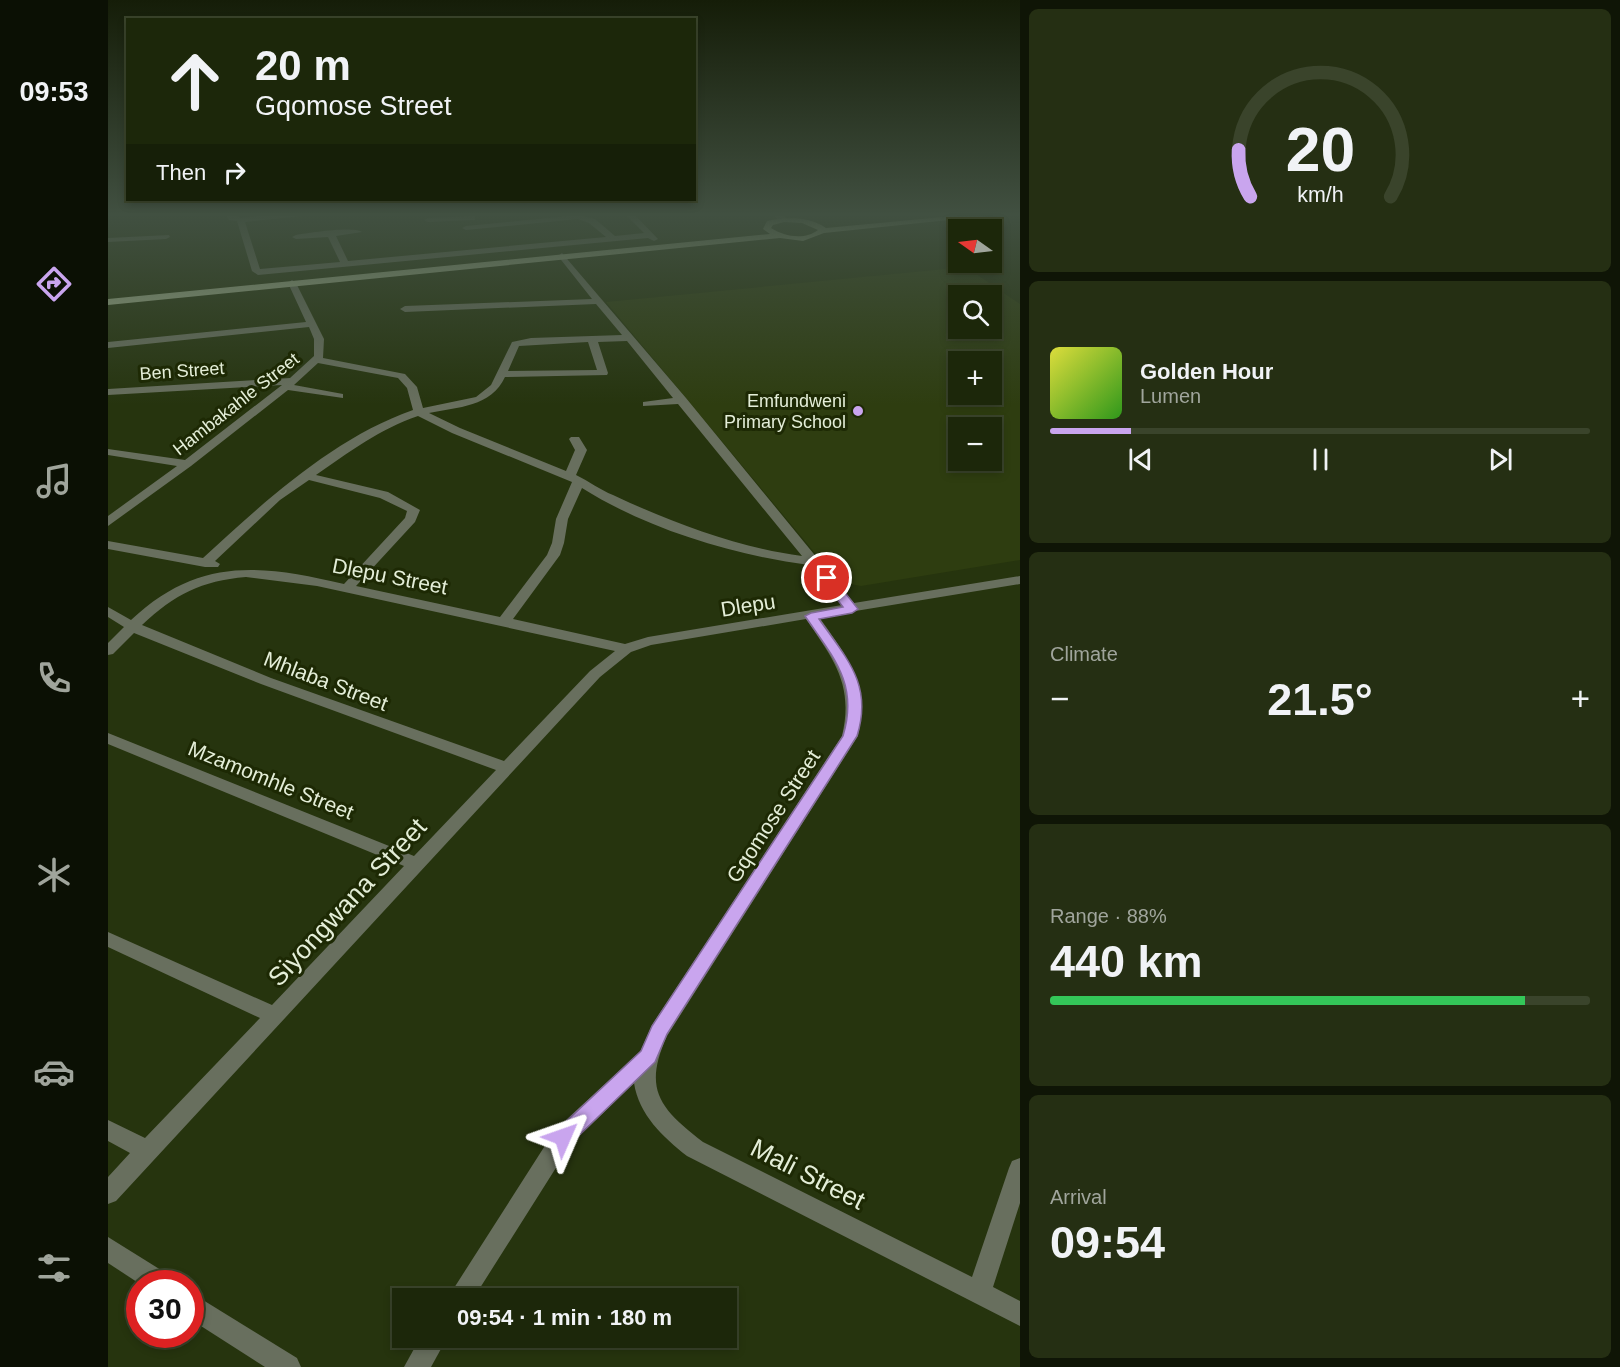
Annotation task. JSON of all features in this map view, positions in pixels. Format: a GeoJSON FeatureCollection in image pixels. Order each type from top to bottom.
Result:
{"type":"FeatureCollection","features":[{"type":"Feature","properties":{"kind":"main road"},"geometry":{"type":"LineString","coordinates":[[108,293],[265,277]]}},
{"type":"Feature","properties":{"kind":"main road"},"geometry":{"type":"LineString","coordinates":[[108,302],[354,277]]}},
{"type":"Feature","properties":{"kind":"street"},"geometry":{"type":"LineString","coordinates":[[579,277],[852,609]]}},
{"type":"Feature","properties":{"kind":"street","name":"Hambakahle Street"},"geometry":{"type":"LineString","coordinates":[[108,522],[290,384],[319,357],[320,345],[313,324],[292,283]]}},
{"type":"Feature","properties":{"kind":"street"},"geometry":{"type":"LineString","coordinates":[[405,309],[598,301]]}},
{"type":"Feature","properties":{"kind":"street"},"geometry":{"type":"LineString","coordinates":[[108,345],[313,324]]}},
{"type":"Feature","properties":{"kind":"street"},"geometry":{"type":"LineString","coordinates":[[205,563],[264,507],[382,426],[419,412],[480,399],[495,387],[513,347],[519,342],[630,338]]}},
{"type":"Feature","properties":{"kind":"street"},"geometry":{"type":"LineString","coordinates":[[501,374],[604,377],[592,340]]}},
{"type":"Feature","properties":{"kind":"street"},"geometry":{"type":"LineString","coordinates":[[316,360],[401,376],[412,387],[419,412],[470,436],[574,478],[603,495],[698,537],[767,555],[814,562]]}},
{"type":"Feature","properties":{"kind":"street","name":"Ben Street"},"geometry":{"type":"LineString","coordinates":[[108,392],[290,384],[339,396]]}},
{"type":"Feature","properties":{"kind":"street"},"geometry":{"type":"LineString","coordinates":[[647,404],[682,400]]}},
{"type":"Feature","properties":{"kind":"street"},"geometry":{"type":"LineString","coordinates":[[505,620],[553,555],[558,543],[562,519],[581,450],[575,439]]}},
{"type":"Feature","properties":{"kind":"street"},"geometry":{"type":"LineString","coordinates":[[108,452],[187,464]]}},
{"type":"Feature","properties":{"kind":"street"},"geometry":{"type":"LineString","coordinates":[[307,476],[384,495],[414,510],[406,524],[346,589]]}},
{"type":"Feature","properties":{"kind":"street"},"geometry":{"type":"LineString","coordinates":[[108,545],[260,573]]}},
{"type":"Feature","properties":{"kind":"street","name":"Dlepu Street"},"geometry":{"type":"LineString","coordinates":[[108,651],[170,594],[198,581],[220,576],[260,573],[505,620],[626,648]]}},
{"type":"Feature","properties":{"kind":"street","name":"Dlepu"},"geometry":{"type":"LineString","coordinates":[[626,648],[648,641],[1020,580]]}},
{"type":"Feature","properties":{"kind":"street","name":"Mhlaba Street"},"geometry":{"type":"LineString","coordinates":[[108,610],[133,627],[362,717],[507,768]]}},
{"type":"Feature","properties":{"kind":"street","name":"Gqomose Street"},"geometry":{"type":"LineString","coordinates":[[659,1031],[850,736],[856,717],[856,699],[852,683],[844,664],[811,616]]}},
{"type":"Feature","properties":{"kind":"street","name":"Siyongwana Street"},"geometry":{"type":"LineString","coordinates":[[108,1193],[596,674],[626,648]]}},
{"type":"Feature","properties":{"kind":"street","name":"Mzamomhle Street"},"geometry":{"type":"LineString","coordinates":[[108,738],[416,864]]}},
{"type":"Feature","properties":{"kind":"street"},"geometry":{"type":"LineString","coordinates":[[108,939],[276,1016]]}},
{"type":"Feature","properties":{"kind":"street","name":"Mali Street"},"geometry":{"type":"LineString","coordinates":[[659,1031],[644,1076],[650,1101],[672,1132],[695,1149],[1020,1314]]}},
{"type":"Feature","properties":{"kind":"street"},"geometry":{"type":"LineString","coordinates":[[466,1288],[563,1137],[649,1056]]}},
{"type":"Feature","properties":{"kind":"street"},"geometry":{"type":"LineString","coordinates":[[108,1130],[147,1151]]}},
{"type":"Feature","properties":{"kind":"street"},"geometry":{"type":"LineString","coordinates":[[979,1293],[1020,1168]]}},
{"type":"Feature","properties":{"kind":"street"},"geometry":{"type":"LineString","coordinates":[[108,1249],[139,1270]]}},
{"type":"Feature","properties":{"kind":"street"},"geometry":{"type":"LineString","coordinates":[[204,1313],[288,1367]]}},
{"type":"Feature","properties":{"kind":"street"},"geometry":{"type":"LineString","coordinates":[[417,1367],[428,1348]]}},
{"type":"Feature","properties":{"kind":"shaded area","name":"Emfundweni Primary School"},"geometry":{"type":"Polygon","coordinates":[[[865,277],[980,277],[992,285],[948,285],[948,339],[1002,339],[1002,292],[1020,304],[1020,560],[861,586],[839,582],[606,302],[865,277]]]}},
{"type":"Feature","properties":{"kind":"place","name":"Emfundweni Primary School"},"geometry":{"type":"Point","coordinates":[858,411]}},
{"type":"Feature","properties":{"kind":"route"},"geometry":{"type":"LineString","coordinates":[[563,1137],[649,1056],[659,1031],[850,736],[856,717],[856,699],[852,683],[844,664],[811,616],[852,609],[827,578]]}}]}
